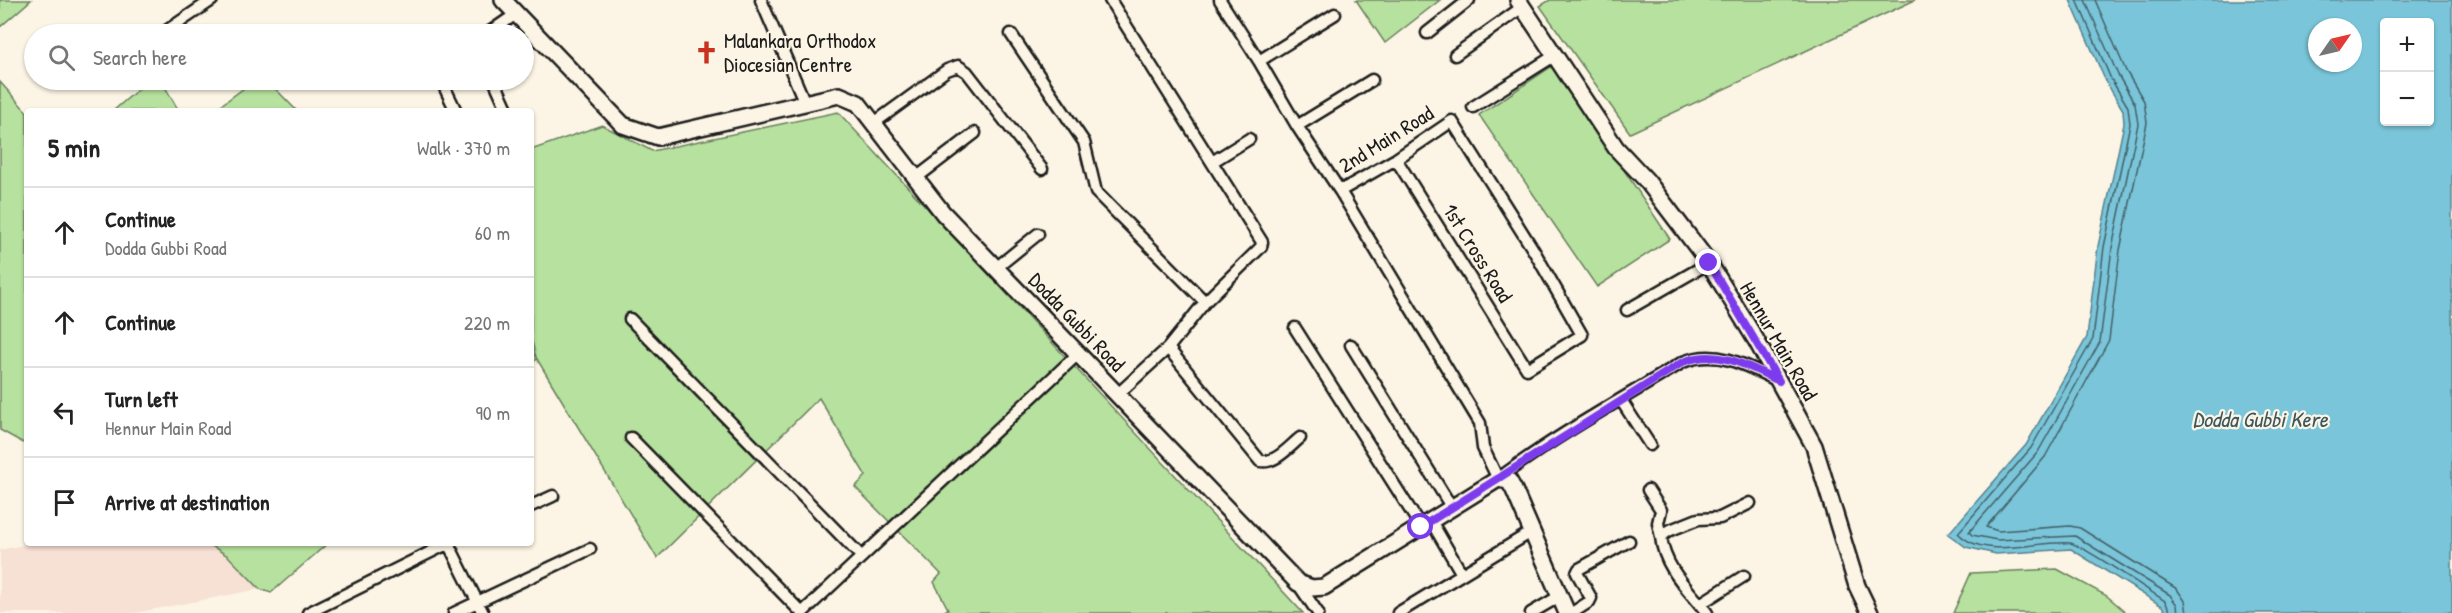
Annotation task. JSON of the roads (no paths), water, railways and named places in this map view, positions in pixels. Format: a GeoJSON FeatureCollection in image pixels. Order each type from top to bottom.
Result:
{"type":"FeatureCollection","features":[{"type":"Feature","properties":{"kind":"street"},"geometry":{"type":"LineString","coordinates":[[177,24],[213,0]]}},
{"type":"Feature","properties":{"kind":"street","name":"Dodda Gubbi Road"},"geometry":{"type":"LineString","coordinates":[[503,0],[526,24]]}},
{"type":"Feature","properties":{"kind":"street"},"geometry":{"type":"LineString","coordinates":[[761,0],[805,103]]}},
{"type":"Feature","properties":{"kind":"street"},"geometry":{"type":"LineString","coordinates":[[1110,0],[1262,242],[1261,247],[1206,302],[1168,348],[1118,394]]}},
{"type":"Feature","properties":{"kind":"street"},"geometry":{"type":"LineString","coordinates":[[1220,0],[1297,126],[1340,191],[1480,423],[1483,448],[1498,479]]}},
{"type":"Feature","properties":{"kind":"street"},"geometry":{"type":"LineString","coordinates":[[1427,33],[1469,0]]}},
{"type":"Feature","properties":{"kind":"street"},"geometry":{"type":"LineString","coordinates":[[1455,54],[1520,4]]}},
{"type":"Feature","properties":{"kind":"street","name":"Hennur Main Road"},"geometry":{"type":"LineString","coordinates":[[1520,4],[1616,148],[1647,181],[1709,263],[1779,381],[1814,446],[1857,586],[1870,613]]}},
{"type":"Feature","properties":{"kind":"street"},"geometry":{"type":"LineString","coordinates":[[502,24],[516,14]]}},
{"type":"Feature","properties":{"kind":"street"},"geometry":{"type":"LineString","coordinates":[[1259,62],[1335,14]]}},
{"type":"Feature","properties":{"kind":"street","name":"Dodda Gubbi Road"},"geometry":{"type":"LineString","coordinates":[[534,32],[624,124],[658,137],[839,95],[858,103],[943,213],[1298,584]]}},
{"type":"Feature","properties":{"kind":"street"},"geometry":{"type":"LineString","coordinates":[[1011,34],[1084,142],[1096,192],[1206,302]]}},
{"type":"Feature","properties":{"kind":"street"},"geometry":{"type":"LineString","coordinates":[[1473,107],[1554,56]]}},
{"type":"Feature","properties":{"kind":"street"},"geometry":{"type":"LineString","coordinates":[[873,123],[947,70],[958,66],[967,72],[1042,169]]}},
{"type":"Feature","properties":{"kind":"street"},"geometry":{"type":"LineString","coordinates":[[1297,126],[1372,80]]}},
{"type":"Feature","properties":{"kind":"street"},"geometry":{"type":"LineString","coordinates":[[446,90],[455,108]]}},
{"type":"Feature","properties":{"kind":"street"},"geometry":{"type":"LineString","coordinates":[[499,90],[507,108]]}},
{"type":"Feature","properties":{"kind":"street","name":"2nd Main Road"},"geometry":{"type":"LineString","coordinates":[[1340,191],[1396,159],[1452,121],[1534,251],[1582,335],[1527,369]]}},
{"type":"Feature","properties":{"kind":"street"},"geometry":{"type":"LineString","coordinates":[[916,178],[975,134]]}},
{"type":"Feature","properties":{"kind":"street"},"geometry":{"type":"LineString","coordinates":[[1212,162],[1249,139]]}},
{"type":"Feature","properties":{"kind":"street","name":"1st Cross Road"},"geometry":{"type":"LineString","coordinates":[[1396,159],[1527,369]]}},
{"type":"Feature","properties":{"kind":"street"},"geometry":{"type":"LineString","coordinates":[[996,268],[1038,234]]}},
{"type":"Feature","properties":{"kind":"street"},"geometry":{"type":"LineString","coordinates":[[1627,310],[1709,263]]}},
{"type":"Feature","properties":{"kind":"street"},"geometry":{"type":"LineString","coordinates":[[630,319],[861,556]]}},
{"type":"Feature","properties":{"kind":"street"},"geometry":{"type":"LineString","coordinates":[[1295,328],[1462,574]]}},
{"type":"Feature","properties":{"kind":"street"},"geometry":{"type":"LineString","coordinates":[[1351,345],[1452,508]]}},
{"type":"Feature","properties":{"kind":"street"},"geometry":{"type":"LineString","coordinates":[[1168,348],[1260,461],[1267,463],[1273,460],[1300,438]]}},
{"type":"Feature","properties":{"kind":"street"},"geometry":{"type":"LineString","coordinates":[[631,438],[802,613],[1079,353]]}},
{"type":"Feature","properties":{"kind":"street"},"geometry":{"type":"LineString","coordinates":[[1298,584],[1312,588],[1324,587],[1683,362],[1708,355],[1732,360],[1779,381]]}},
{"type":"Feature","properties":{"kind":"street"},"geometry":{"type":"LineString","coordinates":[[1621,400],[1650,446]]}},
{"type":"Feature","properties":{"kind":"street"},"geometry":{"type":"LineString","coordinates":[[1498,479],[1509,481],[1533,531],[1567,613]]}},
{"type":"Feature","properties":{"kind":"street"},"geometry":{"type":"LineString","coordinates":[[1648,490],[1661,510],[1658,524],[1663,552],[1674,572],[1707,613]]}},
{"type":"Feature","properties":{"kind":"street"},"geometry":{"type":"LineString","coordinates":[[534,505],[553,496]]}},
{"type":"Feature","properties":{"kind":"street"},"geometry":{"type":"LineString","coordinates":[[1661,537],[1668,531],[1698,519],[1720,518],[1750,503]]}},
{"type":"Feature","properties":{"kind":"street"},"geometry":{"type":"LineString","coordinates":[[1398,613],[1533,531]]}},
{"type":"Feature","properties":{"kind":"street"},"geometry":{"type":"LineString","coordinates":[[1572,613],[1589,602],[1591,598],[1577,573],[1579,568],[1629,541]]}},
{"type":"Feature","properties":{"kind":"street"},"geometry":{"type":"LineString","coordinates":[[308,613],[443,546]]}},
{"type":"Feature","properties":{"kind":"street"},"geometry":{"type":"LineString","coordinates":[[450,546],[483,613]]}},
{"type":"Feature","properties":{"kind":"street"},"geometry":{"type":"LineString","coordinates":[[454,613],[590,549]]}},
{"type":"Feature","properties":{"kind":"street"},"geometry":{"type":"LineString","coordinates":[[1700,604],[1743,576]]}},
{"type":"Feature","properties":{"kind":"street"},"geometry":{"type":"LineString","coordinates":[[1298,584],[1318,613]]}},
{"type":"Feature","properties":{"kind":"street"},"geometry":{"type":"LineString","coordinates":[[1531,613],[1560,596]]}},
{"type":"Feature","properties":{"kind":"water","name":"Dodda Gubbi Kere"},"geometry":{"type":"Polygon","coordinates":[[[2070,0],[2452,0],[2452,613],[2166,613],[2162,606],[2071,549],[1996,554],[1966,547],[1948,534],[2026,445],[2087,337],[2098,246],[2124,124],[2123,110],[2106,82],[2070,0]]]}},
{"type":"Feature","properties":{"kind":"place","name":"Malankara Orthodox Diocesian Centre"},"geometry":{"type":"Point","coordinates":[706,52]}}]}
